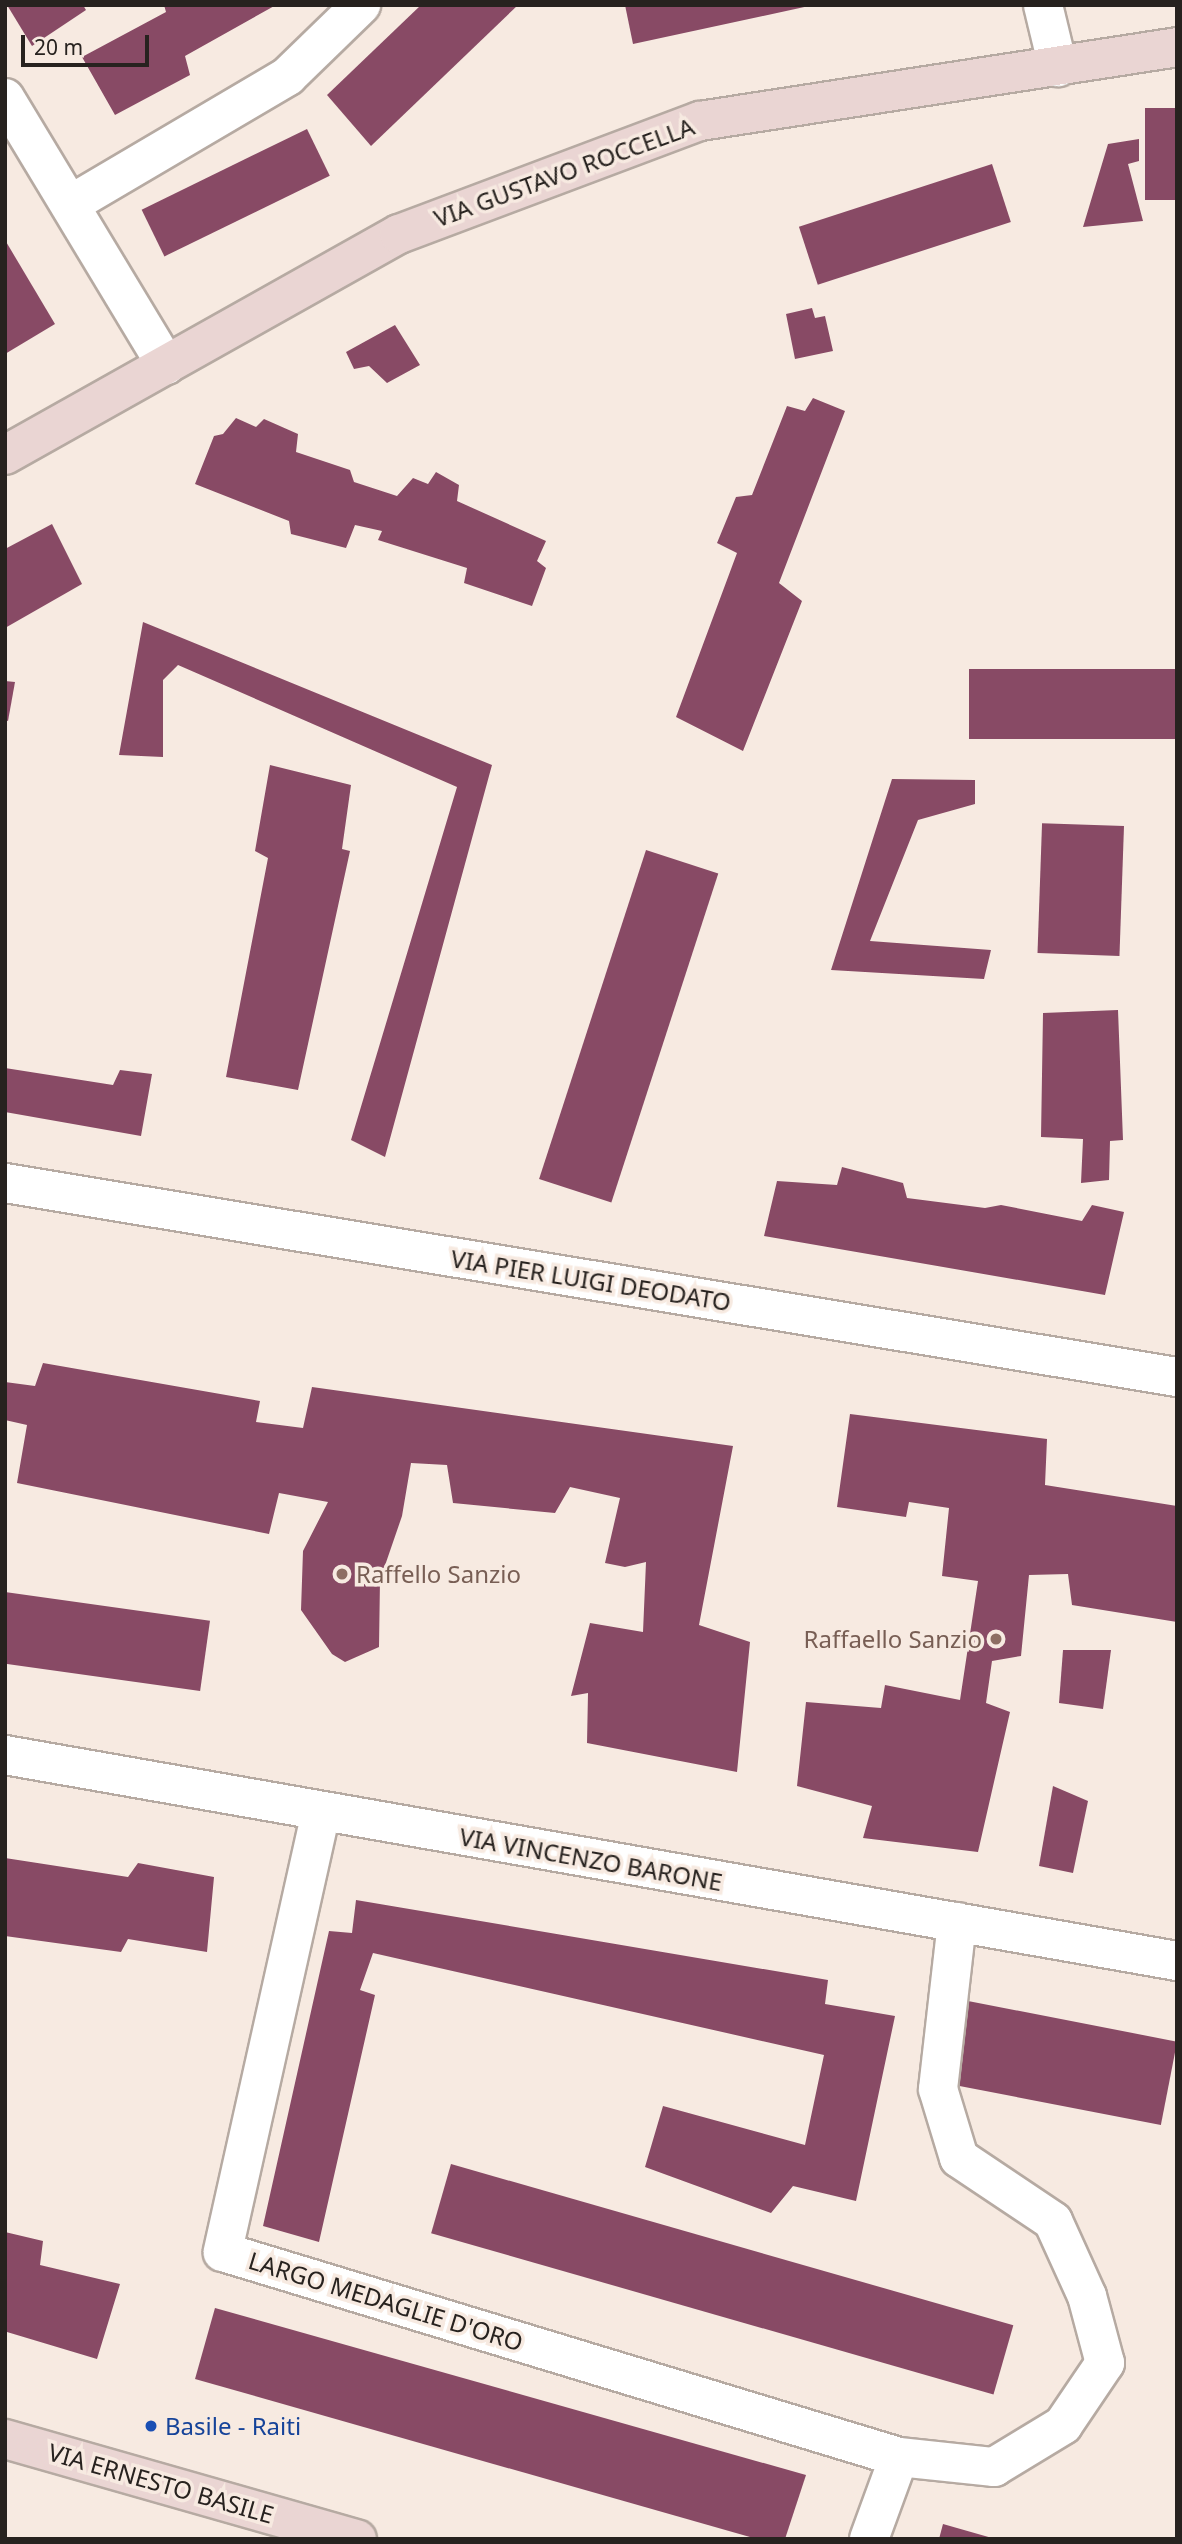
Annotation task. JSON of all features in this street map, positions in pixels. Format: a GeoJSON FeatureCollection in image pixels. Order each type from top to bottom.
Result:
{"type":"FeatureCollection","features":[{"type":"Feature","properties":{"kind":"street"},"geometry":{"type":"LineString","coordinates":[[71,204],[288,76],[361,5]]}},
{"type":"Feature","properties":{"kind":"street"},"geometry":{"type":"LineString","coordinates":[[1043,5],[1058,67]]}},
{"type":"Feature","properties":{"kind":"street","name":"VIA GUSTAVO ROCCELLA"},"geometry":{"type":"LineString","coordinates":[[5,455],[399,234],[700,121],[1177,47]]}},
{"type":"Feature","properties":{"kind":"street"},"geometry":{"type":"LineString","coordinates":[[5,98],[166,365]]}},
{"type":"Feature","properties":{"kind":"street","name":"VIA PIER LUIGI DEODATO"},"geometry":{"type":"LineString","coordinates":[[5,1183],[1177,1377]]}},
{"type":"Feature","properties":{"kind":"street","name":"VIA VINCENZO BARONE"},"geometry":{"type":"LineString","coordinates":[[5,1755],[1177,1961]]}},
{"type":"Feature","properties":{"kind":"street","name":"LARGO MEDAGLIE D'ORO"},"geometry":{"type":"LineString","coordinates":[[321,1812],[223,2252],[899,2458]]}},
{"type":"Feature","properties":{"kind":"street"},"geometry":{"type":"LineString","coordinates":[[869,2539],[899,2458],[994,2467],[1063,2426],[1105,2363],[1087,2295],[1053,2221],[959,2158],[938,2089],[957,1922]]}},
{"type":"Feature","properties":{"kind":"street","name":"VIA ERNESTO BASILE"},"geometry":{"type":"LineString","coordinates":[[5,2439],[357,2539]]}},
{"type":"Feature","properties":{"kind":"building"},"geometry":{"type":"Polygon","coordinates":[[[7,5],[83,5],[86,10],[32,46],[7,5]]]}},
{"type":"Feature","properties":{"kind":"building"},"geometry":{"type":"Polygon","coordinates":[[[164,5],[276,5],[185,56],[190,75],[115,115],[82,57],[166,12],[164,5]]]}},
{"type":"Feature","properties":{"kind":"building"},"geometry":{"type":"Polygon","coordinates":[[[421,5],[518,5],[371,146],[327,95],[421,5]]]}},
{"type":"Feature","properties":{"kind":"building"},"geometry":{"type":"Polygon","coordinates":[[[625,5],[809,5],[809,6],[633,44],[625,5]]]}},
{"type":"Feature","properties":{"kind":"building"},"geometry":{"type":"Polygon","coordinates":[[[1145,108],[1177,108],[1177,200],[1145,200],[1145,108]]]}},
{"type":"Feature","properties":{"kind":"building"},"geometry":{"type":"Polygon","coordinates":[[[307,129],[330,176],[164,256],[142,210],[307,129]]]}},
{"type":"Feature","properties":{"kind":"building"},"geometry":{"type":"Polygon","coordinates":[[[1139,139],[1139,161],[1128,164],[1143,221],[1083,227],[1108,144],[1139,139]]]}},
{"type":"Feature","properties":{"kind":"building"},"geometry":{"type":"Polygon","coordinates":[[[992,164],[1011,222],[818,285],[799,227],[992,164]]]}},
{"type":"Feature","properties":{"kind":"building"},"geometry":{"type":"Polygon","coordinates":[[[5,240],[55,324],[5,354],[5,240]]]}},
{"type":"Feature","properties":{"kind":"building"},"geometry":{"type":"Polygon","coordinates":[[[812,308],[815,318],[825,316],[833,351],[795,359],[786,314],[812,308]]]}},
{"type":"Feature","properties":{"kind":"building"},"geometry":{"type":"Polygon","coordinates":[[[395,325],[420,365],[387,383],[369,366],[354,369],[346,352],[395,325]]]}},
{"type":"Feature","properties":{"kind":"building"},"geometry":{"type":"Polygon","coordinates":[[[813,398],[845,411],[779,583],[802,601],[743,751],[676,717],[737,553],[717,543],[736,497],[752,495],[787,406],[805,411],[813,398]]]}},
{"type":"Feature","properties":{"kind":"building"},"geometry":{"type":"Polygon","coordinates":[[[236,418],[256,427],[264,419],[298,434],[296,452],[350,470],[354,482],[397,496],[413,478],[428,484],[436,472],[459,485],[457,501],[546,541],[537,561],[546,568],[532,606],[464,583],[467,568],[378,540],[382,531],[355,525],[346,548],[291,534],[289,521],[195,484],[214,436],[223,434],[236,418]]]}},
{"type":"Feature","properties":{"kind":"building"},"geometry":{"type":"Polygon","coordinates":[[[52,524],[82,584],[5,628],[5,549],[52,524]]]}},
{"type":"Feature","properties":{"kind":"building"},"geometry":{"type":"Polygon","coordinates":[[[143,622],[492,765],[385,1157],[351,1140],[457,787],[178,665],[163,680],[163,757],[119,755],[143,622]]]}},
{"type":"Feature","properties":{"kind":"building"},"geometry":{"type":"Polygon","coordinates":[[[969,669],[1177,669],[1177,739],[969,739],[969,669]]]}},
{"type":"Feature","properties":{"kind":"building"},"geometry":{"type":"Polygon","coordinates":[[[5,681],[15,682],[8,721],[5,720],[5,681]]]}},
{"type":"Feature","properties":{"kind":"building"},"geometry":{"type":"Polygon","coordinates":[[[270,765],[351,785],[342,849],[350,851],[298,1090],[226,1077],[268,858],[255,851],[270,765]]]}},
{"type":"Feature","properties":{"kind":"building"},"geometry":{"type":"Polygon","coordinates":[[[892,779],[975,780],[975,804],[918,820],[870,941],[991,950],[984,979],[831,970],[892,779]]]}},
{"type":"Feature","properties":{"kind":"building"},"geometry":{"type":"Polygon","coordinates":[[[1042,823],[1124,826],[1119,956],[1038,953],[1042,823]]]}},
{"type":"Feature","properties":{"kind":"building"},"geometry":{"type":"Polygon","coordinates":[[[646,850],[718,873],[611,1203],[539,1179],[646,850]]]}},
{"type":"Feature","properties":{"kind":"building"},"geometry":{"type":"Polygon","coordinates":[[[1118,1010],[1123,1140],[1110,1141],[1109,1180],[1081,1183],[1083,1139],[1041,1137],[1043,1013],[1118,1010]]]}},
{"type":"Feature","properties":{"kind":"building"},"geometry":{"type":"Polygon","coordinates":[[[5,1068],[113,1085],[120,1070],[152,1074],[141,1136],[5,1112],[5,1068]]]}},
{"type":"Feature","properties":{"kind":"building"},"geometry":{"type":"Polygon","coordinates":[[[842,1167],[903,1183],[907,1198],[985,1208],[1001,1205],[1082,1221],[1092,1205],[1124,1212],[1105,1295],[764,1236],[777,1181],[837,1185],[842,1167]]]}},
{"type":"Feature","properties":{"kind":"building","name":"Raffello Sanzio"},"geometry":{"type":"Polygon","coordinates":[[[43,1363],[260,1401],[256,1422],[303,1428],[312,1387],[733,1446],[699,1625],[750,1642],[737,1772],[587,1743],[588,1693],[571,1696],[590,1623],[643,1632],[646,1562],[625,1567],[605,1563],[620,1498],[570,1487],[555,1513],[453,1503],[447,1465],[411,1463],[402,1516],[380,1580],[379,1647],[345,1662],[332,1654],[301,1610],[303,1551],[328,1502],[279,1493],[269,1534],[17,1483],[27,1425],[5,1420],[5,1382],[35,1386],[43,1363]]]}},
{"type":"Feature","properties":{"kind":"building","name":"Raffaello Sanzio"},"geometry":{"type":"Polygon","coordinates":[[[850,1414],[1047,1439],[1045,1485],[1177,1506],[1177,1622],[1072,1605],[1068,1574],[1029,1575],[1021,1656],[992,1661],[986,1703],[1010,1712],[978,1852],[863,1838],[872,1806],[797,1786],[806,1702],[881,1708],[885,1685],[960,1700],[978,1581],[942,1576],[949,1508],[909,1502],[906,1517],[837,1507],[850,1414]]]}},
{"type":"Feature","properties":{"kind":"building"},"geometry":{"type":"Polygon","coordinates":[[[5,1592],[210,1621],[200,1691],[5,1664],[5,1592]]]}},
{"type":"Feature","properties":{"kind":"building"},"geometry":{"type":"Polygon","coordinates":[[[1063,1650],[1111,1650],[1103,1709],[1059,1703],[1063,1650]]]}},
{"type":"Feature","properties":{"kind":"building"},"geometry":{"type":"Polygon","coordinates":[[[1053,1786],[1088,1801],[1073,1873],[1039,1866],[1053,1786]]]}},
{"type":"Feature","properties":{"kind":"building"},"geometry":{"type":"Polygon","coordinates":[[[5,1858],[128,1877],[138,1863],[214,1877],[207,1952],[128,1939],[121,1952],[5,1936],[5,1858]]]}},
{"type":"Feature","properties":{"kind":"building"},"geometry":{"type":"Polygon","coordinates":[[[356,1900],[828,1980],[825,2004],[895,2016],[856,2201],[793,2186],[771,2213],[645,2167],[663,2106],[805,2145],[824,2055],[373,1953],[360,1990],[375,1995],[319,2242],[263,2226],[329,1931],[352,1933],[356,1900]]]}},
{"type":"Feature","properties":{"kind":"building"},"geometry":{"type":"Polygon","coordinates":[[[968,2001],[1177,2042],[1161,2125],[952,2084],[968,2001]]]}},
{"type":"Feature","properties":{"kind":"building"},"geometry":{"type":"Polygon","coordinates":[[[451,2164],[1013,2325],[993,2394],[431,2233],[451,2164]]]}},
{"type":"Feature","properties":{"kind":"building"},"geometry":{"type":"Polygon","coordinates":[[[5,2232],[43,2241],[40,2265],[120,2284],[97,2359],[7,2332],[5,2232]]]}},
{"type":"Feature","properties":{"kind":"building"},"geometry":{"type":"Polygon","coordinates":[[[215,2308],[806,2475],[785,2539],[757,2539],[195,2379],[215,2308]]]}},
{"type":"Feature","properties":{"kind":"building"},"geometry":{"type":"Polygon","coordinates":[[[943,2524],[992,2538],[992,2539],[939,2539],[943,2524]]]}},
{"type":"Feature","properties":{"kind":"place","name":"Raffello Sanzio"},"geometry":{"type":"Point","coordinates":[342,1574]}},
{"type":"Feature","properties":{"kind":"place","name":"Raffaello Sanzio"},"geometry":{"type":"Point","coordinates":[996,1639]}},
{"type":"Feature","properties":{"kind":"place","name":"Basile - Raiti"},"geometry":{"type":"Point","coordinates":[151,2426]}}]}
